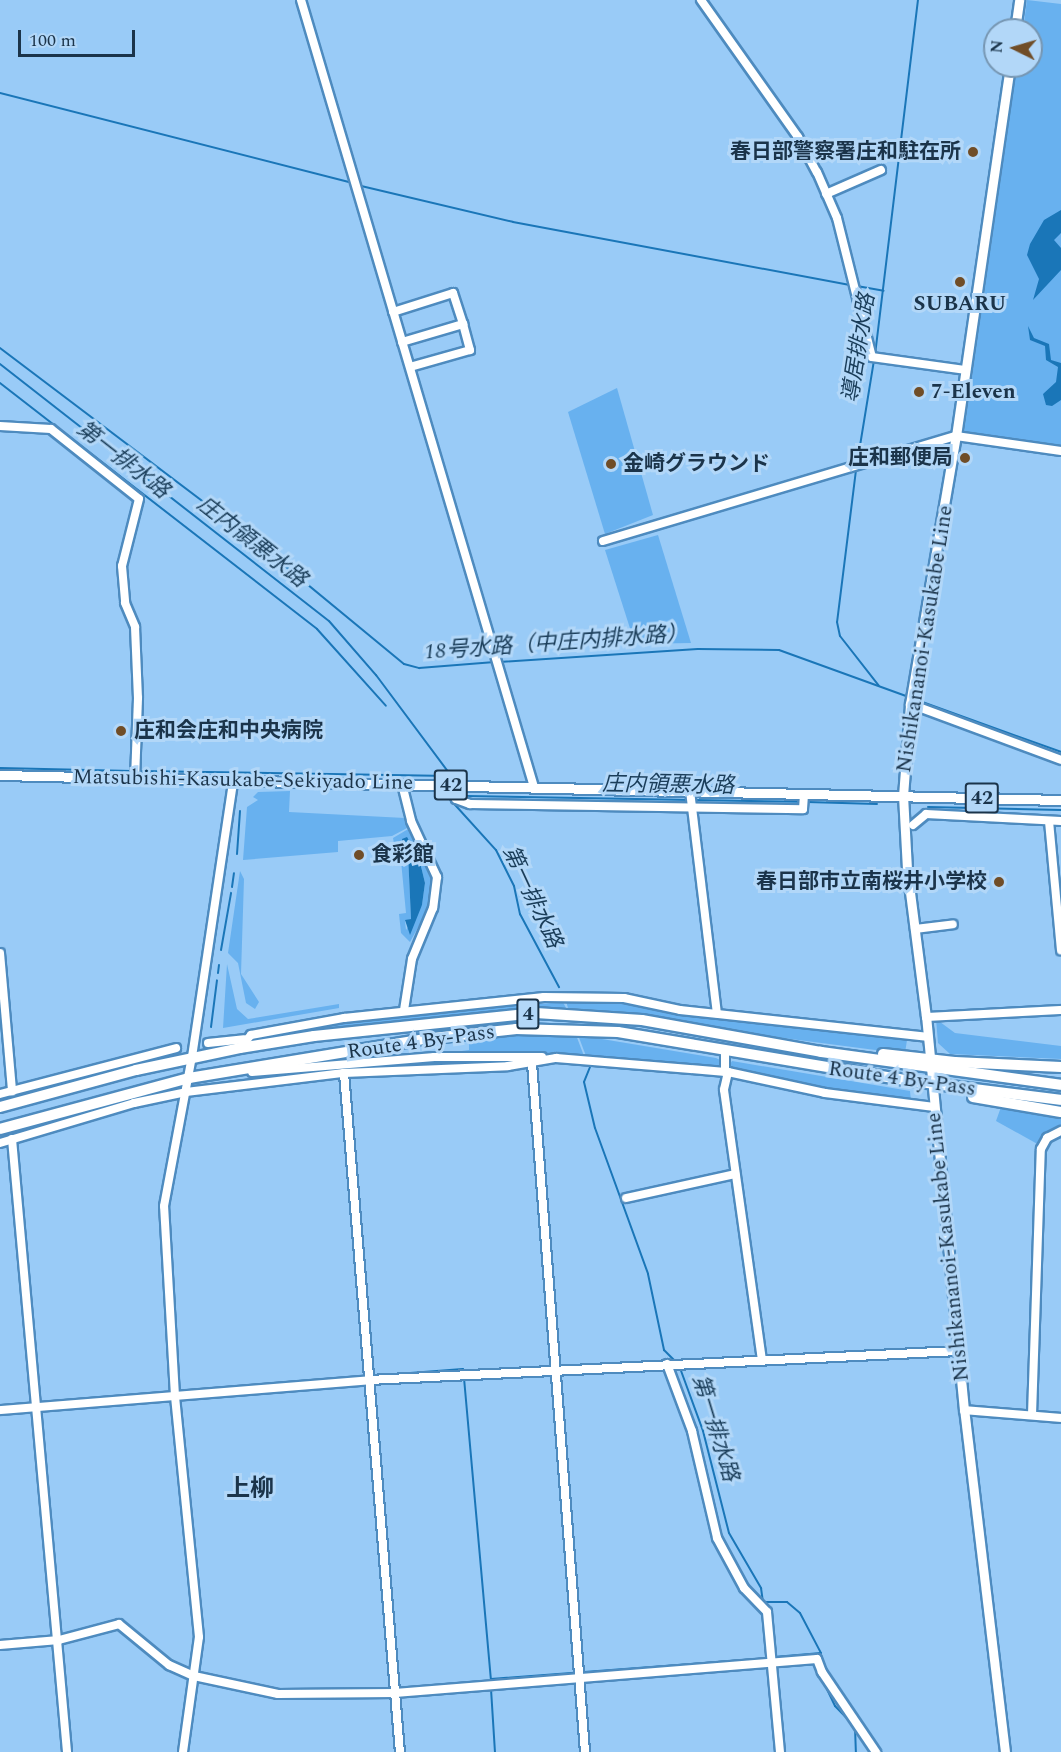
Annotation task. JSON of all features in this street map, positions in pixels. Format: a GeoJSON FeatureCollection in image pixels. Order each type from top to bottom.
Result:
{"type":"FeatureCollection","features":[{"type":"Feature","properties":{"kind":"highway","name":"Route 4 By-Pass"},"geometry":{"type":"LineString","coordinates":[[0,1107],[70,1081],[192,1057],[242,1044],[536,1013],[613,1016],[734,1037],[770,1038],[1061,1084]]}},
{"type":"Feature","properties":{"kind":"highway","name":"Route 4 By-Pass"},"geometry":{"type":"LineString","coordinates":[[0,1129],[136,1090],[189,1078],[424,1039],[516,1029],[618,1032],[932,1084],[1061,1100]]}},
{"type":"Feature","properties":{"kind":"highway"},"geometry":{"type":"LineString","coordinates":[[930,1064],[1061,1067]]}},
{"type":"Feature","properties":{"kind":"highway","name":"4"},"geometry":{"type":"LineString","coordinates":[[932,1084],[959,1095],[1061,1112]]}},
{"type":"Feature","properties":{"kind":"main road"},"geometry":{"type":"LineString","coordinates":[[1017,18],[1019,0]]}},
{"type":"Feature","properties":{"kind":"main road","name":"Nishikananoi-Kasukabe Line"},"geometry":{"type":"LineString","coordinates":[[1005,1752],[964,1410],[903,796],[910,704],[956,436],[1008,78]]}},
{"type":"Feature","properties":{"kind":"main road","name":"Matsubishi-Kasukabe-Sekiyado Line"},"geometry":{"type":"LineString","coordinates":[[0,775],[534,787],[690,799],[803,800],[903,796],[1061,800]]}},
{"type":"Feature","properties":{"kind":"street"},"geometry":{"type":"LineString","coordinates":[[301,0],[534,787]]}},
{"type":"Feature","properties":{"kind":"street"},"geometry":{"type":"LineString","coordinates":[[701,0],[798,137],[826,194],[837,218],[872,357],[966,370]]}},
{"type":"Feature","properties":{"kind":"street"},"geometry":{"type":"LineString","coordinates":[[826,194],[881,170]]}},
{"type":"Feature","properties":{"kind":"street"},"geometry":{"type":"LineString","coordinates":[[393,312],[453,293],[463,324],[471,350],[410,367]]}},
{"type":"Feature","properties":{"kind":"street"},"geometry":{"type":"LineString","coordinates":[[402,342],[463,324]]}},
{"type":"Feature","properties":{"kind":"street"},"geometry":{"type":"LineString","coordinates":[[0,426],[51,429],[139,499],[123,566],[125,603],[135,627],[138,698],[135,778]]}},
{"type":"Feature","properties":{"kind":"street"},"geometry":{"type":"LineString","coordinates":[[603,542],[956,436],[1061,452]]}},
{"type":"Feature","properties":{"kind":"street"},"geometry":{"type":"LineString","coordinates":[[910,704],[1061,760]]}},
{"type":"Feature","properties":{"kind":"street"},"geometry":{"type":"LineString","coordinates":[[183,1752],[199,1636],[175,1396],[164,1206],[189,1078],[233,782]]}},
{"type":"Feature","properties":{"kind":"street"},"geometry":{"type":"LineString","coordinates":[[402,784],[411,821],[436,877],[433,908],[404,983],[404,1010]]}},
{"type":"Feature","properties":{"kind":"street"},"geometry":{"type":"LineString","coordinates":[[450,785],[456,799],[470,804],[690,799],[803,800]]}},
{"type":"Feature","properties":{"kind":"street"},"geometry":{"type":"LineString","coordinates":[[690,799],[717,1013]]}},
{"type":"Feature","properties":{"kind":"street"},"geometry":{"type":"LineString","coordinates":[[913,825],[926,814],[1061,821]]}},
{"type":"Feature","properties":{"kind":"street"},"geometry":{"type":"LineString","coordinates":[[1049,820],[1061,950]]}},
{"type":"Feature","properties":{"kind":"street"},"geometry":{"type":"LineString","coordinates":[[915,928],[952,924]]}},
{"type":"Feature","properties":{"kind":"street"},"geometry":{"type":"LineString","coordinates":[[0,953],[12,1091]]}},
{"type":"Feature","properties":{"kind":"street"},"geometry":{"type":"LineString","coordinates":[[208,1043],[242,1044],[251,1035],[404,1010],[498,999],[624,998],[717,1013],[927,1037]]}},
{"type":"Feature","properties":{"kind":"street"},"geometry":{"type":"LineString","coordinates":[[926,1017],[1061,1010]]}},
{"type":"Feature","properties":{"kind":"street"},"geometry":{"type":"LineString","coordinates":[[0,1095],[70,1081],[176,1048]]}},
{"type":"Feature","properties":{"kind":"street"},"geometry":{"type":"LineString","coordinates":[[725,1050],[727,1072],[724,1090],[762,1360]]}},
{"type":"Feature","properties":{"kind":"street"},"geometry":{"type":"LineString","coordinates":[[229,1071],[434,1057],[556,1058],[727,1072],[825,1093],[934,1107]]}},
{"type":"Feature","properties":{"kind":"street"},"geometry":{"type":"LineString","coordinates":[[0,1143],[134,1103],[186,1092],[344,1073],[532,1063],[556,1058]]}},
{"type":"Feature","properties":{"kind":"street"},"geometry":{"type":"LineString","coordinates":[[532,1063],[581,1676],[585,1752]]}},
{"type":"Feature","properties":{"kind":"street"},"geometry":{"type":"LineString","coordinates":[[344,1073],[400,1752]]}},
{"type":"Feature","properties":{"kind":"street"},"geometry":{"type":"LineString","coordinates":[[134,1103],[136,1090]]}},
{"type":"Feature","properties":{"kind":"street"},"geometry":{"type":"LineString","coordinates":[[1032,1415],[1041,1149],[1047,1138],[1060,1133]]}},
{"type":"Feature","properties":{"kind":"street"},"geometry":{"type":"LineString","coordinates":[[12,1139],[38,1407],[67,1752]]}},
{"type":"Feature","properties":{"kind":"street"},"geometry":{"type":"LineString","coordinates":[[626,1198],[735,1174]]}},
{"type":"Feature","properties":{"kind":"street"},"geometry":{"type":"LineString","coordinates":[[0,1410],[369,1380],[667,1364],[958,1352]]}},
{"type":"Feature","properties":{"kind":"street"},"geometry":{"type":"LineString","coordinates":[[667,1364],[692,1431],[717,1538],[744,1588],[767,1612],[780,1752]]}},
{"type":"Feature","properties":{"kind":"street"},"geometry":{"type":"LineString","coordinates":[[964,1410],[1061,1418]]}},
{"type":"Feature","properties":{"kind":"street"},"geometry":{"type":"LineString","coordinates":[[0,1645],[58,1640],[119,1624],[163,1661],[194,1676],[278,1694],[395,1693],[581,1676],[773,1665],[817,1659],[828,1682],[876,1752]]}},
{"type":"Feature","properties":{"kind":"shaded area"},"geometry":{"type":"Polygon","coordinates":[[[1027,0],[1061,4],[1061,448],[964,432],[1015,78],[1043,78],[1043,18],[1025,18],[1027,0]]]}},
{"type":"Feature","properties":{"kind":"shaded area"},"geometry":{"type":"Polygon","coordinates":[[[1061,210],[1061,233],[1054,240],[1061,248],[1061,270],[1033,300],[1039,279],[1027,255],[1030,244],[1044,220],[1061,210]]]}},
{"type":"Feature","properties":{"kind":"shaded area"},"geometry":{"type":"Polygon","coordinates":[[[1028,326],[1034,338],[1049,344],[1051,360],[1061,363],[1061,400],[1052,406],[1046,405],[1043,394],[1056,382],[1058,367],[1046,360],[1045,346],[1030,340],[1028,326]]]}},
{"type":"Feature","properties":{"kind":"shaded area","name":"金崎グラウンド"},"geometry":{"type":"Polygon","coordinates":[[[617,388],[653,515],[605,534],[568,412],[617,388]]]}},
{"type":"Feature","properties":{"kind":"shaded area","name":"金崎グラウンド"},"geometry":{"type":"Polygon","coordinates":[[[658,535],[691,643],[635,644],[605,550],[658,535]]]}},
{"type":"Feature","properties":{"kind":"shaded area"},"geometry":{"type":"Polygon","coordinates":[[[290,791],[289,812],[405,818],[409,827],[392,836],[338,841],[338,852],[243,860],[247,807],[258,800],[253,797],[258,792],[290,791]]]}},
{"type":"Feature","properties":{"kind":"shaded area"},"geometry":{"type":"Polygon","coordinates":[[[410,828],[425,855],[433,882],[428,909],[410,942],[401,933],[399,914],[406,913],[401,861],[397,860],[393,838],[410,828]],[[408,854],[411,919],[405,921],[406,930],[422,905],[425,883],[419,858],[408,854]]]}},
{"type":"Feature","properties":{"kind":"shaded area"},"geometry":{"type":"Polygon","coordinates":[[[407,837],[419,858],[425,883],[422,905],[410,935],[405,920],[411,919],[408,854],[404,853],[402,839],[407,837]]]}},
{"type":"Feature","properties":{"kind":"shaded area"},"geometry":{"type":"Polygon","coordinates":[[[240,871],[244,879],[241,974],[259,1002],[255,1009],[246,1003],[238,963],[228,953],[240,871]]]}},
{"type":"Feature","properties":{"kind":"shaded area"},"geometry":{"type":"Polygon","coordinates":[[[227,964],[237,1009],[248,1019],[339,1004],[339,1008],[223,1028],[227,964]]]}},
{"type":"Feature","properties":{"kind":"shaded area"},"geometry":{"type":"Polygon","coordinates":[[[566,1001],[625,1002],[907,1040],[905,1053],[883,1051],[730,1031],[640,1013],[568,1008],[566,1001]]]}},
{"type":"Feature","properties":{"kind":"shaded area"},"geometry":{"type":"Polygon","coordinates":[[[563,1002],[566,1008],[517,1009],[247,1041],[343,1021],[563,1002]]]}},
{"type":"Feature","properties":{"kind":"shaded area"},"geometry":{"type":"Polygon","coordinates":[[[936,1019],[955,1033],[1061,1046],[1061,1059],[950,1054],[938,1043],[936,1019]]]}},
{"type":"Feature","properties":{"kind":"shaded area"},"geometry":{"type":"Polygon","coordinates":[[[541,1034],[576,1035],[584,1056],[447,1053],[469,1050],[469,1039],[541,1034]]]}},
{"type":"Feature","properties":{"kind":"shaded area"},"geometry":{"type":"Polygon","coordinates":[[[578,1035],[716,1058],[722,1061],[722,1068],[586,1056],[578,1035]]]}},
{"type":"Feature","properties":{"kind":"shaded area"},"geometry":{"type":"Polygon","coordinates":[[[732,1061],[910,1091],[911,1101],[831,1090],[727,1069],[732,1061]]]}},
{"type":"Feature","properties":{"kind":"shaded area"},"geometry":{"type":"Polygon","coordinates":[[[1001,1107],[1061,1119],[1061,1128],[1041,1146],[996,1121],[1001,1107]]]}},
{"type":"Feature","properties":{"kind":"waterway","name":"導居排水路"},"geometry":{"type":"LineString","coordinates":[[875,355],[918,0]]}},
{"type":"Feature","properties":{"kind":"waterway"},"geometry":{"type":"LineString","coordinates":[[0,93],[352,183]]}},
{"type":"Feature","properties":{"kind":"waterway"},"geometry":{"type":"LineString","coordinates":[[357,185],[513,222],[851,285]]}},
{"type":"Feature","properties":{"kind":"waterway"},"geometry":{"type":"LineString","coordinates":[[857,286],[884,291]]}},
{"type":"Feature","properties":{"kind":"waterway","name":"18号水路（中庄内排水路）"},"geometry":{"type":"LineString","coordinates":[[0,348],[245,533],[404,664],[419,668],[495,662]]}},
{"type":"Feature","properties":{"kind":"waterway","name":"導居排水路"},"geometry":{"type":"LineString","coordinates":[[857,464],[874,360]]}},
{"type":"Feature","properties":{"kind":"waterway","name":"庄内領悪水路"},"geometry":{"type":"LineString","coordinates":[[0,364],[329,621],[376,675],[452,777]]}},
{"type":"Feature","properties":{"kind":"waterway","name":"第一排水路"},"geometry":{"type":"LineString","coordinates":[[0,383],[317,629],[386,706]]}},
{"type":"Feature","properties":{"kind":"waterway","name":"導居排水路"},"geometry":{"type":"LineString","coordinates":[[856,470],[837,622],[840,636],[879,686]]}},
{"type":"Feature","properties":{"kind":"waterway","name":"18号水路（中庄内排水路）"},"geometry":{"type":"LineString","coordinates":[[500,662],[698,649],[779,650],[909,697]]}},
{"type":"Feature","properties":{"kind":"waterway","name":"18号水路（中庄内排水路）"},"geometry":{"type":"LineString","coordinates":[[914,699],[1061,752]]}},
{"type":"Feature","properties":{"kind":"waterway"},"geometry":{"type":"LineString","coordinates":[[0,768],[132,771]]}},
{"type":"Feature","properties":{"kind":"waterway"},"geometry":{"type":"LineString","coordinates":[[138,771],[450,776]]}},
{"type":"Feature","properties":{"kind":"waterway","name":"庄内領悪水路"},"geometry":{"type":"LineString","coordinates":[[462,791],[466,796],[801,802]]}},
{"type":"Feature","properties":{"kind":"waterway","name":"第一排水路"},"geometry":{"type":"LineString","coordinates":[[447,796],[496,850],[514,886],[520,914],[559,987]]}},
{"type":"Feature","properties":{"kind":"waterway","name":"庄内領悪水路"},"geometry":{"type":"LineString","coordinates":[[807,802],[877,804]]}},
{"type":"Feature","properties":{"kind":"waterway","name":"庄内領悪水路"},"geometry":{"type":"LineString","coordinates":[[928,807],[1061,810]]}},
{"type":"Feature","properties":{"kind":"waterway"},"geometry":{"type":"LineString","coordinates":[[237,854],[240,811]]}},
{"type":"Feature","properties":{"kind":"waterway"},"geometry":{"type":"LineString","coordinates":[[232,887],[234,873]]}},
{"type":"Feature","properties":{"kind":"waterway"},"geometry":{"type":"LineString","coordinates":[[221,950],[231,893]]}},
{"type":"Feature","properties":{"kind":"waterway"},"geometry":{"type":"LineString","coordinates":[[218,973],[219,965]]}},
{"type":"Feature","properties":{"kind":"waterway"},"geometry":{"type":"LineString","coordinates":[[211,1027],[217,980]]}},
{"type":"Feature","properties":{"kind":"waterway","name":"第一排水路"},"geometry":{"type":"LineString","coordinates":[[590,1067],[584,1082],[595,1128],[648,1274],[664,1350],[677,1363]]}},
{"type":"Feature","properties":{"kind":"waterway","name":"第一排水路"},"geometry":{"type":"LineString","coordinates":[[680,1368],[703,1431],[729,1533],[761,1588],[763,1602],[787,1602],[800,1613],[821,1653],[774,1657]]}},
{"type":"Feature","properties":{"kind":"waterway"},"geometry":{"type":"LineString","coordinates":[[371,1376],[463,1369],[463,1372]]}},
{"type":"Feature","properties":{"kind":"waterway"},"geometry":{"type":"LineString","coordinates":[[464,1378],[491,1680]]}},
{"type":"Feature","properties":{"kind":"waterway"},"geometry":{"type":"LineString","coordinates":[[491,1679],[769,1658]]}},
{"type":"Feature","properties":{"kind":"waterway","name":"第一排水路"},"geometry":{"type":"LineString","coordinates":[[813,1660],[835,1706],[855,1727],[856,1752]]}},
{"type":"Feature","properties":{"kind":"waterway"},"geometry":{"type":"LineString","coordinates":[[491,1689],[495,1752]]}},
{"type":"Feature","properties":{"kind":"place","name":"春日部警察署庄和駐在所"},"geometry":{"type":"Point","coordinates":[973,152]}},
{"type":"Feature","properties":{"kind":"place","name":"SUBARU"},"geometry":{"type":"Point","coordinates":[960,282]}},
{"type":"Feature","properties":{"kind":"place","name":"7-Eleven"},"geometry":{"type":"Point","coordinates":[919,392]}},
{"type":"Feature","properties":{"kind":"place","name":"庄和郵便局"},"geometry":{"type":"Point","coordinates":[965,458]}},
{"type":"Feature","properties":{"kind":"place","name":"金崎グラウンド"},"geometry":{"type":"Point","coordinates":[611,464]}},
{"type":"Feature","properties":{"kind":"place","name":"庄和会庄和中央病院"},"geometry":{"type":"Point","coordinates":[121,731]}},
{"type":"Feature","properties":{"kind":"place","name":"食彩館"},"geometry":{"type":"Point","coordinates":[359,855]}},
{"type":"Feature","properties":{"kind":"place","name":"春日部市立南桜井小学校"},"geometry":{"type":"Point","coordinates":[999,882]}},
{"type":"Feature","properties":{"kind":"district","name":"上柳"},"geometry":{"type":"Point","coordinates":[250,1490]}}]}
